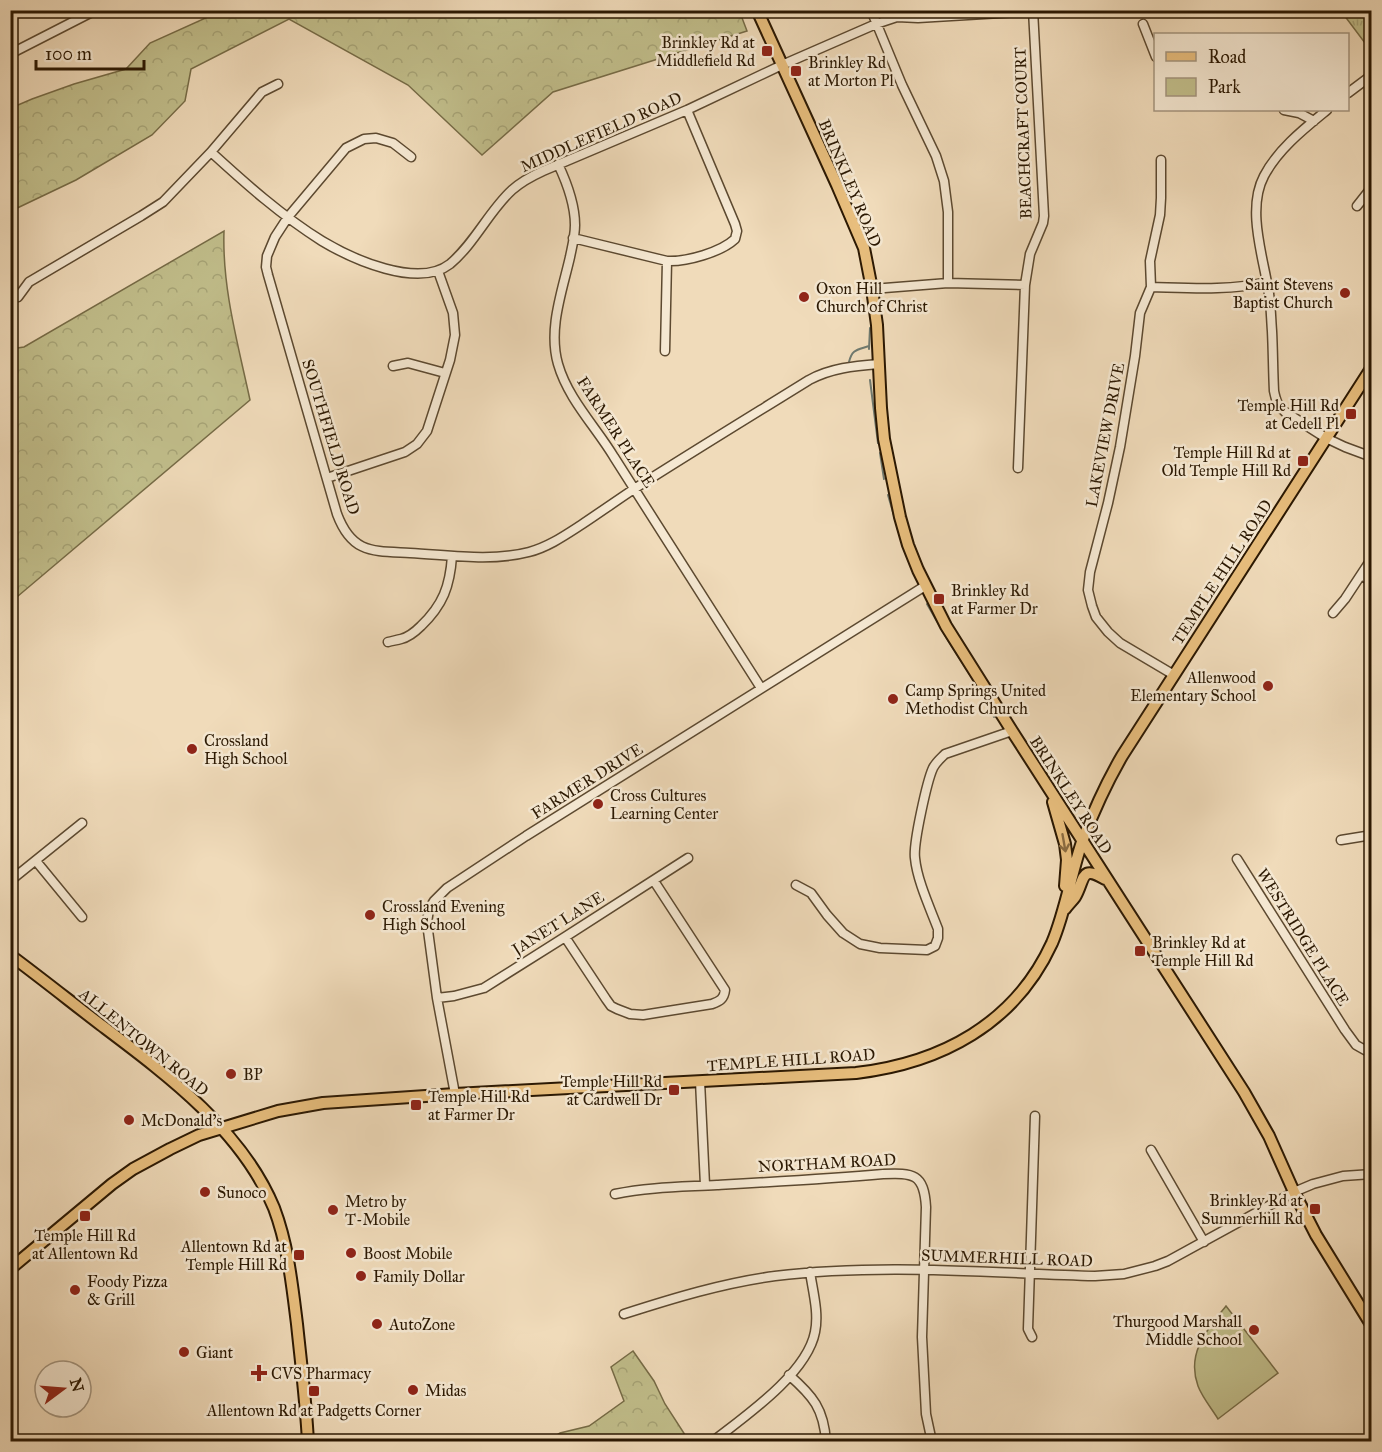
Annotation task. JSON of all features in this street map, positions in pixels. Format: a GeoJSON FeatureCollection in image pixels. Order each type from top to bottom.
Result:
{"type":"FeatureCollection","features":[{"type":"Feature","properties":{"kind":"main road","name":"BRINKLEY ROAD"},"geometry":{"type":"LineString","coordinates":[[757,10],[864,248],[877,326],[884,439],[908,545],[925,586],[946,626],[1012,731],[1244,1092],[1269,1136],[1320,1242],[1371,1326]]}},
{"type":"Feature","properties":{"kind":"main road","name":"TEMPLE HILL ROAD"},"geometry":{"type":"LineString","coordinates":[[10,1269],[133,1169],[200,1135],[278,1111],[323,1103],[455,1094],[856,1073],[913,1062],[963,1041],[982,1028],[1015,999],[1041,964],[1063,911],[1083,840],[1097,804],[1122,756],[1371,367]]}},
{"type":"Feature","properties":{"kind":"main road"},"geometry":{"type":"LineString","coordinates":[[1048,787],[1060,824],[1067,860],[1063,911]]}},
{"type":"Feature","properties":{"kind":"main road"},"geometry":{"type":"LineString","coordinates":[[1063,911],[1074,898],[1083,878],[1088,873],[1093,873],[1108,881]]}},
{"type":"Feature","properties":{"kind":"main road","name":"ALLENTOWN ROAD"},"geometry":{"type":"LineString","coordinates":[[10,955],[167,1076],[221,1128],[253,1167],[280,1225],[290,1268],[308,1442]]}},
{"type":"Feature","properties":{"kind":"street"},"geometry":{"type":"LineString","coordinates":[[10,54],[96,10]]}},
{"type":"Feature","properties":{"kind":"street"},"geometry":{"type":"LineString","coordinates":[[871,10],[902,85],[936,156],[944,180],[948,212],[948,283]]}},
{"type":"Feature","properties":{"kind":"street","name":"MIDDLEFIELD ROAD"},"geometry":{"type":"LineString","coordinates":[[438,271],[448,266],[461,254],[512,190],[534,175],[687,110],[898,14],[918,18],[1033,11]]}},
{"type":"Feature","properties":{"kind":"street","name":"BEACHCRAFT COURT"},"geometry":{"type":"LineString","coordinates":[[1018,468],[1025,285],[1030,254],[1044,216],[1033,11]]}},
{"type":"Feature","properties":{"kind":"street"},"geometry":{"type":"LineString","coordinates":[[1143,24],[1154,54]]}},
{"type":"Feature","properties":{"kind":"street"},"geometry":{"type":"LineString","coordinates":[[1349,92],[1371,75]]}},
{"type":"Feature","properties":{"kind":"street"},"geometry":{"type":"LineString","coordinates":[[18,297],[29,282],[163,202],[211,152],[262,92],[278,84]]}},
{"type":"Feature","properties":{"kind":"street"},"geometry":{"type":"LineString","coordinates":[[573,238],[667,261],[681,261],[719,250],[731,243],[737,236],[736,226],[687,110]]}},
{"type":"Feature","properties":{"kind":"street"},"geometry":{"type":"LineString","coordinates":[[1289,111],[1299,113],[1314,121]]}},
{"type":"Feature","properties":{"kind":"street"},"geometry":{"type":"LineString","coordinates":[[1326,111],[1290,143],[1273,163],[1263,177],[1259,190],[1257,224],[1270,304],[1274,391],[1276,401],[1285,412],[1326,438],[1371,457]]}},
{"type":"Feature","properties":{"kind":"street","name":"SOUTHFIELD ROAD"},"geometry":{"type":"LineString","coordinates":[[411,157],[393,143],[376,138],[363,139],[351,144],[288,218],[271,244],[267,256],[267,271],[340,524],[354,543],[382,552],[452,556],[514,555],[538,550],[564,536],[635,489],[816,377],[845,367],[879,364]]}},
{"type":"Feature","properties":{"kind":"street"},"geometry":{"type":"LineString","coordinates":[[211,152],[288,218],[322,241],[384,268],[404,273],[438,271],[451,304],[455,327],[452,351],[427,430],[417,444],[405,452],[327,478]]}},
{"type":"Feature","properties":{"kind":"street","name":"LAKEVIEW DRIVE"},"geometry":{"type":"LineString","coordinates":[[1161,160],[1160,214],[1150,261],[1151,287],[1140,313],[1120,447],[1090,572],[1088,591],[1096,616],[1108,632],[1120,643],[1173,675]]}},
{"type":"Feature","properties":{"kind":"street","name":"FARMER PLACE"},"geometry":{"type":"LineString","coordinates":[[558,164],[568,187],[575,224],[554,330],[558,364],[569,389],[761,688]]}},
{"type":"Feature","properties":{"kind":"street"},"geometry":{"type":"LineString","coordinates":[[1357,206],[1371,187]]}},
{"type":"Feature","properties":{"kind":"street"},"geometry":{"type":"LineString","coordinates":[[665,351],[667,261]]}},
{"type":"Feature","properties":{"kind":"street"},"geometry":{"type":"LineString","coordinates":[[1151,287],[1222,288],[1267,282]]}},
{"type":"Feature","properties":{"kind":"street"},"geometry":{"type":"LineString","coordinates":[[872,289],[948,283],[1025,285]]}},
{"type":"Feature","properties":{"kind":"street"},"geometry":{"type":"LineString","coordinates":[[393,366],[408,363],[445,373]]}},
{"type":"Feature","properties":{"kind":"street"},"geometry":{"type":"LineString","coordinates":[[388,642],[410,635],[434,613],[446,592],[452,556]]}},
{"type":"Feature","properties":{"kind":"street"},"geometry":{"type":"LineString","coordinates":[[1333,613],[1345,599],[1371,558]]}},
{"type":"Feature","properties":{"kind":"street"},"geometry":{"type":"LineString","coordinates":[[1361,575],[1371,582]]}},
{"type":"Feature","properties":{"kind":"street","name":"FARMER DRIVE"},"geometry":{"type":"LineString","coordinates":[[455,1094],[427,923],[429,909],[440,894],[526,836],[925,586]]}},
{"type":"Feature","properties":{"kind":"street"},"geometry":{"type":"LineString","coordinates":[[796,885],[812,893],[826,915],[843,933],[860,944],[880,948],[927,950],[935,946],[938,929],[915,857],[915,844],[933,768],[945,754],[1012,731]]}},
{"type":"Feature","properties":{"kind":"street"},"geometry":{"type":"LineString","coordinates":[[10,881],[82,823]]}},
{"type":"Feature","properties":{"kind":"street"},"geometry":{"type":"LineString","coordinates":[[1341,840],[1371,835]]}},
{"type":"Feature","properties":{"kind":"street","name":"JANET LANE"},"geometry":{"type":"LineString","coordinates":[[438,998],[484,988],[688,858]]}},
{"type":"Feature","properties":{"kind":"street","name":"WESTRIDGE PLACE"},"geometry":{"type":"LineString","coordinates":[[1237,860],[1345,1030],[1356,1045],[1371,1054]]}},
{"type":"Feature","properties":{"kind":"street"},"geometry":{"type":"LineString","coordinates":[[36,861],[82,917]]}},
{"type":"Feature","properties":{"kind":"street"},"geometry":{"type":"LineString","coordinates":[[565,937],[611,1006],[626,1013],[643,1015],[720,1001],[723,999],[725,990],[654,881]]}},
{"type":"Feature","properties":{"kind":"street"},"geometry":{"type":"LineString","coordinates":[[700,1081],[705,1185]]}},
{"type":"Feature","properties":{"kind":"street"},"geometry":{"type":"LineString","coordinates":[[1032,1337],[1028,1329],[1035,1116]]}},
{"type":"Feature","properties":{"kind":"street"},"geometry":{"type":"LineString","coordinates":[[1150,1150],[1204,1242]]}},
{"type":"Feature","properties":{"kind":"street","name":"NORTHAM ROAD"},"geometry":{"type":"LineString","coordinates":[[615,1194],[651,1188],[883,1174],[909,1175],[922,1183],[926,1213],[923,1347],[926,1413],[932,1442]]}},
{"type":"Feature","properties":{"kind":"street","name":"SUMMERHILL ROAD"},"geometry":{"type":"LineString","coordinates":[[624,1314],[722,1286],[772,1276],[810,1272],[856,1269],[1095,1276],[1124,1274],[1155,1266],[1178,1256],[1294,1192],[1313,1184],[1336,1178],[1371,1174]]}},
{"type":"Feature","properties":{"kind":"street"},"geometry":{"type":"LineString","coordinates":[[712,1442],[758,1407],[789,1375],[807,1352],[815,1331],[816,1318],[810,1272]]}},
{"type":"Feature","properties":{"kind":"street"},"geometry":{"type":"LineString","coordinates":[[789,1375],[815,1401],[823,1420],[826,1442]]}},
{"type":"Feature","properties":{"kind":"green space"},"geometry":{"type":"Polygon","coordinates":[[[739,10],[747,31],[553,92],[482,155],[408,85],[289,19],[191,69],[185,101],[152,135],[76,180],[11,211],[11,108],[74,84],[126,69],[150,43],[221,11],[739,10]]]}},
{"type":"Feature","properties":{"kind":"green space"},"geometry":{"type":"Polygon","coordinates":[[[1341,11],[1371,11],[1371,51],[1341,11]]]}},
{"type":"Feature","properties":{"kind":"green space"},"geometry":{"type":"Polygon","coordinates":[[[224,231],[228,295],[250,400],[11,602],[11,349],[24,347],[224,231]]]}},
{"type":"Feature","properties":{"kind":"green space"},"geometry":{"type":"Polygon","coordinates":[[[1226,1306],[1278,1373],[1218,1419],[1198,1386],[1195,1363],[1200,1343],[1226,1306]]]}},
{"type":"Feature","properties":{"kind":"green space"},"geometry":{"type":"Polygon","coordinates":[[[633,1351],[654,1381],[665,1404],[689,1441],[548,1441],[560,1433],[589,1426],[624,1401],[611,1367],[633,1351]]]}},
{"type":"Feature","properties":{"kind":"waterway"},"geometry":{"type":"LineString","coordinates":[[869,349],[870,328]]}},
{"type":"Feature","properties":{"kind":"waterway"},"geometry":{"type":"LineString","coordinates":[[849,362],[853,352],[869,346]]}},
{"type":"Feature","properties":{"kind":"waterway"},"geometry":{"type":"LineString","coordinates":[[870,380],[878,443]]}},
{"type":"Feature","properties":{"kind":"waterway"},"geometry":{"type":"LineString","coordinates":[[880,453],[884,479]]}},
{"type":"Feature","properties":{"kind":"waterway"},"geometry":{"type":"LineString","coordinates":[[888,495],[895,519]]}},
{"type":"Feature","properties":{"kind":"waterway"},"geometry":{"type":"LineString","coordinates":[[897,527],[901,539]]}},
{"type":"Feature","properties":{"kind":"waterway"},"geometry":{"type":"LineString","coordinates":[[927,604],[990,706],[994,717]]}},
{"type":"Feature","properties":{"kind":"place","name":"Brinkley Rd at Middlefield Rd"},"geometry":{"type":"Point","coordinates":[767,51]}},
{"type":"Feature","properties":{"kind":"place","name":"Brinkley Rd at Morton Pl"},"geometry":{"type":"Point","coordinates":[796,71]}},
{"type":"Feature","properties":{"kind":"place","name":"Saint Stevens Baptist Church"},"geometry":{"type":"Point","coordinates":[1345,293]}},
{"type":"Feature","properties":{"kind":"place","name":"Oxon Hill Church of Christ"},"geometry":{"type":"Point","coordinates":[804,297]}},
{"type":"Feature","properties":{"kind":"place","name":"Temple Hill Rd at Cedell Pl"},"geometry":{"type":"Point","coordinates":[1351,414]}},
{"type":"Feature","properties":{"kind":"place","name":"Temple Hill Rd at Old Temple Hill Rd"},"geometry":{"type":"Point","coordinates":[1303,461]}},
{"type":"Feature","properties":{"kind":"place","name":"Brinkley Rd at Farmer Dr"},"geometry":{"type":"Point","coordinates":[939,599]}},
{"type":"Feature","properties":{"kind":"place","name":"Allenwood Elementary School"},"geometry":{"type":"Point","coordinates":[1268,686]}},
{"type":"Feature","properties":{"kind":"place","name":"Camp Springs United Methodist Church"},"geometry":{"type":"Point","coordinates":[893,699]}},
{"type":"Feature","properties":{"kind":"place","name":"Crossland High School"},"geometry":{"type":"Point","coordinates":[192,749]}},
{"type":"Feature","properties":{"kind":"place","name":"Cross Cultures Learning Center"},"geometry":{"type":"Point","coordinates":[598,804]}},
{"type":"Feature","properties":{"kind":"place","name":"Crossland Evening High School"},"geometry":{"type":"Point","coordinates":[370,915]}},
{"type":"Feature","properties":{"kind":"place","name":"Brinkley Rd at Temple Hill Rd"},"geometry":{"type":"Point","coordinates":[1140,951]}},
{"type":"Feature","properties":{"kind":"place","name":"BP"},"geometry":{"type":"Point","coordinates":[231,1074]}},
{"type":"Feature","properties":{"kind":"place","name":"Temple Hill Rd at Cardwell Dr"},"geometry":{"type":"Point","coordinates":[674,1090]}},
{"type":"Feature","properties":{"kind":"place","name":"Temple Hill Rd at Farmer Dr"},"geometry":{"type":"Point","coordinates":[416,1105]}},
{"type":"Feature","properties":{"kind":"place","name":"McDonald's"},"geometry":{"type":"Point","coordinates":[129,1120]}},
{"type":"Feature","properties":{"kind":"place","name":"Sunoco"},"geometry":{"type":"Point","coordinates":[205,1192]}},
{"type":"Feature","properties":{"kind":"place","name":"Brinkley Rd at Summerhill Rd"},"geometry":{"type":"Point","coordinates":[1315,1209]}},
{"type":"Feature","properties":{"kind":"place","name":"Metro by T-Mobile"},"geometry":{"type":"Point","coordinates":[333,1210]}},
{"type":"Feature","properties":{"kind":"place","name":"Temple Hill Rd at Allentown Rd"},"geometry":{"type":"Point","coordinates":[85,1216]}},
{"type":"Feature","properties":{"kind":"place","name":"Boost Mobile"},"geometry":{"type":"Point","coordinates":[351,1253]}},
{"type":"Feature","properties":{"kind":"place","name":"Allentown Rd at Temple Hill Rd"},"geometry":{"type":"Point","coordinates":[299,1255]}},
{"type":"Feature","properties":{"kind":"place","name":"Family Dollar"},"geometry":{"type":"Point","coordinates":[361,1276]}},
{"type":"Feature","properties":{"kind":"place","name":"Foody Pizza & Grill"},"geometry":{"type":"Point","coordinates":[75,1290]}},
{"type":"Feature","properties":{"kind":"place","name":"AutoZone"},"geometry":{"type":"Point","coordinates":[377,1324]}},
{"type":"Feature","properties":{"kind":"place","name":"Thurgood Marshall Middle School"},"geometry":{"type":"Point","coordinates":[1254,1330]}},
{"type":"Feature","properties":{"kind":"place","name":"Giant"},"geometry":{"type":"Point","coordinates":[184,1352]}},
{"type":"Feature","properties":{"kind":"place","name":"CVS Pharmacy"},"geometry":{"type":"Point","coordinates":[259,1373]}},
{"type":"Feature","properties":{"kind":"place","name":"Midas"},"geometry":{"type":"Point","coordinates":[413,1390]}},
{"type":"Feature","properties":{"kind":"place","name":"Allentown Rd at Padgetts Corner"},"geometry":{"type":"Point","coordinates":[314,1391]}}]}
